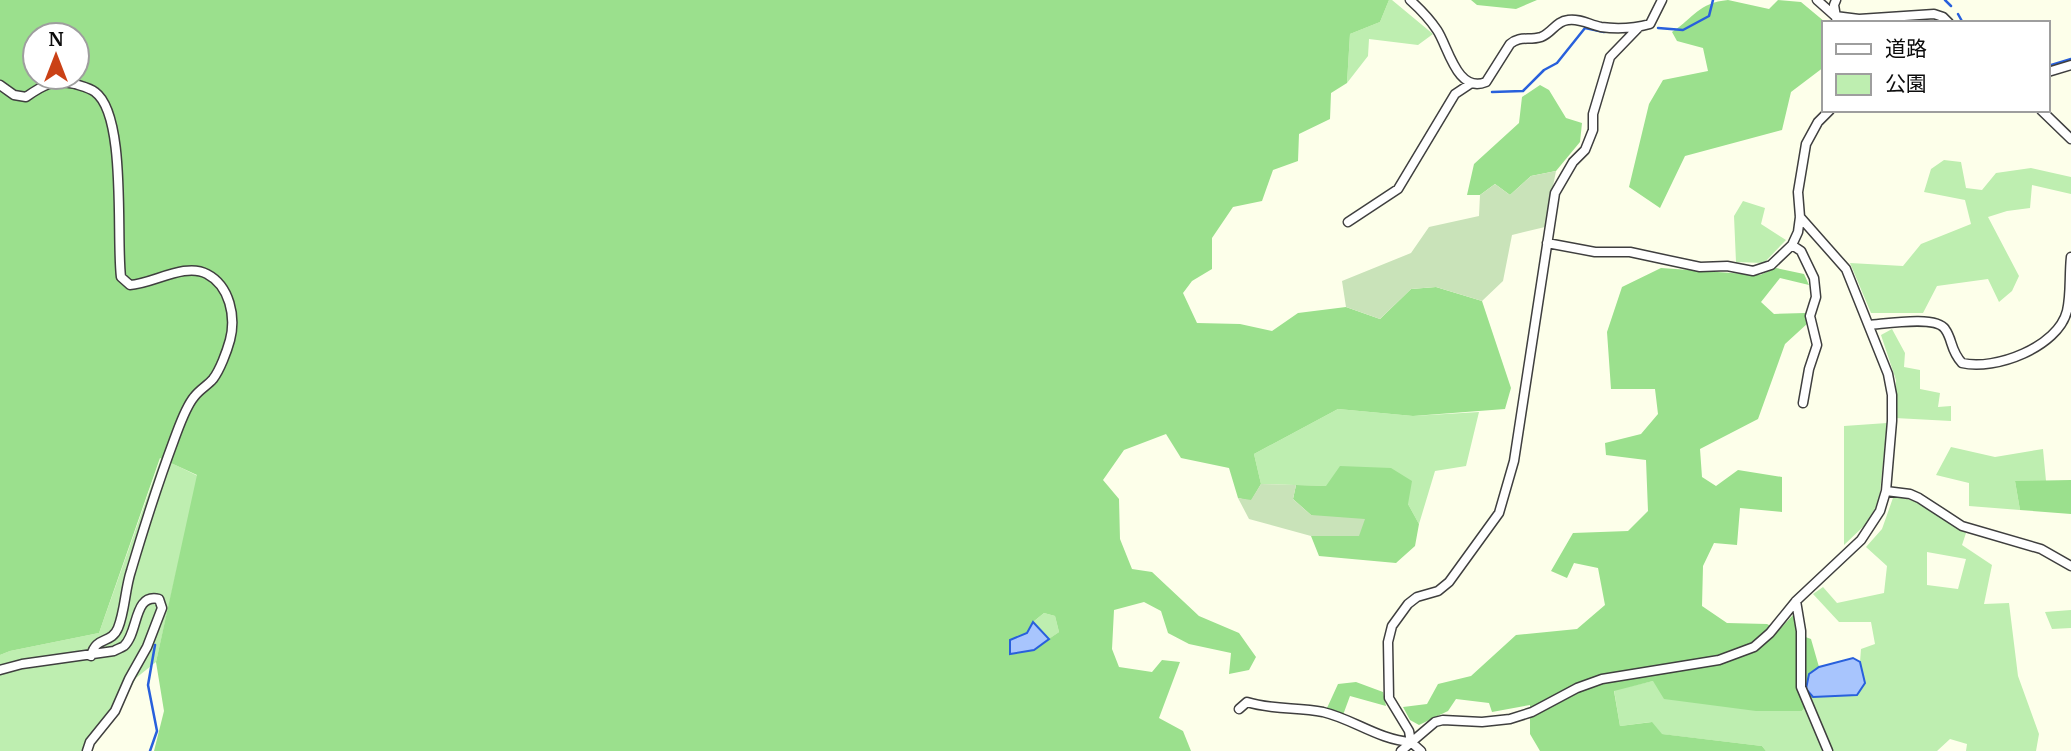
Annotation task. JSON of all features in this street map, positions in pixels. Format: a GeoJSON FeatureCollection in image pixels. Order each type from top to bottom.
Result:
{"type":"FeatureCollection","features":[{"type":"Feature","properties":{"kind":"street"},"geometry":{"type":"LineString","coordinates":[[1410,0],[1438,31],[1455,69],[1470,84],[1480,85],[1486,82],[1516,39],[1545,35],[1559,23],[1568,20],[1582,20],[1601,27],[1639,27],[1650,24],[1662,0]]}},
{"type":"Feature","properties":{"kind":"street"},"geometry":{"type":"LineString","coordinates":[[1817,0],[1836,19],[1934,14],[1947,21]]}},
{"type":"Feature","properties":{"kind":"street"},"geometry":{"type":"LineString","coordinates":[[1836,0],[1836,19]]}},
{"type":"Feature","properties":{"kind":"street"},"geometry":{"type":"LineString","coordinates":[[1410,742],[1409,731],[1389,698],[1388,642],[1392,626],[1408,604],[1417,597],[1438,592],[1449,582],[1499,513],[1514,461],[1555,193],[1573,162],[1585,150],[1593,130],[1593,114],[1610,57],[1639,27]]}},
{"type":"Feature","properties":{"kind":"street"},"geometry":{"type":"LineString","coordinates":[[2050,71],[2071,65]]}},
{"type":"Feature","properties":{"kind":"street"},"geometry":{"type":"LineString","coordinates":[[0,85],[21,97],[26,97],[50,82],[77,85],[94,91],[105,106],[118,165],[118,257],[121,276],[130,285],[143,285],[179,273],[208,274],[220,285],[231,304],[230,338],[214,378],[194,397],[174,438],[130,574],[118,629],[111,638],[93,646],[91,656]]}},
{"type":"Feature","properties":{"kind":"street"},"geometry":{"type":"LineString","coordinates":[[1348,222],[1398,189],[1455,94],[1470,84]]}},
{"type":"Feature","properties":{"kind":"street"},"geometry":{"type":"LineString","coordinates":[[1546,243],[1595,252],[1630,252],[1700,267],[1727,266],[1753,271],[1771,265],[1792,245],[1800,217],[1798,192],[1806,144],[1818,122],[1828,112]]}},
{"type":"Feature","properties":{"kind":"street"},"geometry":{"type":"LineString","coordinates":[[2043,112],[2071,138]]}},
{"type":"Feature","properties":{"kind":"street"},"geometry":{"type":"LineString","coordinates":[[1401,751],[1435,722],[1510,719],[1532,712],[1577,688],[1602,679],[1719,660],[1754,647],[1770,634],[1796,601],[1861,540],[1880,512],[1886,491],[1891,448],[1892,395],[1888,374],[1846,269],[1800,217]]}},
{"type":"Feature","properties":{"kind":"street"},"geometry":{"type":"LineString","coordinates":[[1792,245],[1801,251],[1814,278],[1816,297],[1810,317],[1817,345],[1809,369],[1803,403]]}},
{"type":"Feature","properties":{"kind":"street"},"geometry":{"type":"LineString","coordinates":[[1869,325],[1923,321],[1938,323],[1945,328],[1950,344],[1962,363],[1972,366],[2014,358],[2039,346],[2062,323],[2067,311],[2071,257]]}},
{"type":"Feature","properties":{"kind":"street"},"geometry":{"type":"LineString","coordinates":[[1886,491],[1910,494],[1962,526],[2040,549],[2071,566]]}},
{"type":"Feature","properties":{"kind":"street"},"geometry":{"type":"LineString","coordinates":[[0,670],[22,664],[114,651],[124,645],[131,635],[146,599],[159,598],[163,608],[147,647],[129,679],[116,711],[90,742],[87,751]]}},
{"type":"Feature","properties":{"kind":"street"},"geometry":{"type":"LineString","coordinates":[[1796,601],[1801,631],[1801,687],[1828,751]]}},
{"type":"Feature","properties":{"kind":"street"},"geometry":{"type":"LineString","coordinates":[[1239,709],[1247,702],[1267,708],[1325,713],[1397,741],[1410,742],[1421,751]]}},
{"type":"Feature","properties":{"kind":"green space"},"geometry":{"type":"Polygon","coordinates":[[[0,0],[1389,0],[1380,22],[1350,34],[1347,83],[1331,93],[1330,119],[1299,134],[1298,161],[1273,170],[1262,201],[1233,207],[1212,238],[1212,269],[1192,281],[1183,293],[1197,323],[1240,324],[1272,331],[1298,313],[1346,307],[1380,319],[1411,289],[1436,287],[1482,301],[1511,388],[1505,409],[1413,416],[1338,409],[1254,454],[1261,484],[1251,501],[1238,498],[1229,468],[1181,458],[1166,434],[1124,450],[1103,480],[1119,499],[1120,539],[1132,569],[1152,572],[1199,616],[1239,633],[1256,657],[1249,670],[1229,674],[1231,653],[1189,644],[1168,633],[1161,611],[1144,602],[1114,610],[1112,649],[1119,667],[1152,672],[1162,660],[1180,662],[1159,718],[1183,731],[1191,751],[154,751],[164,711],[156,662],[197,475],[160,458],[99,633],[0,655],[0,0]],[[1044,613],[1033,622],[1027,633],[1010,640],[1034,649],[1059,632],[1055,616],[1044,613]]]}},
{"type":"Feature","properties":{"kind":"green space"},"geometry":{"type":"Polygon","coordinates":[[[1389,0],[1433,34],[1418,45],[1369,39],[1368,56],[1347,83],[1350,34],[1380,22],[1389,0]]]}},
{"type":"Feature","properties":{"kind":"green space"},"geometry":{"type":"Polygon","coordinates":[[[1471,0],[1537,0],[1516,9],[1477,5],[1471,0]]]}},
{"type":"Feature","properties":{"kind":"green space"},"geometry":{"type":"Polygon","coordinates":[[[1728,0],[1769,9],[1778,0],[1801,2],[1824,21],[1822,69],[1791,92],[1782,130],[1685,156],[1660,208],[1629,187],[1649,104],[1663,80],[1708,71],[1703,48],[1677,41],[1672,32],[1703,7],[1728,0]]]}},
{"type":"Feature","properties":{"kind":"green space"},"geometry":{"type":"Polygon","coordinates":[[[1540,85],[1549,90],[1566,118],[1582,123],[1580,142],[1556,171],[1531,176],[1510,195],[1495,184],[1480,195],[1467,195],[1474,164],[1519,123],[1522,97],[1540,85]]]}},
{"type":"Feature","properties":{"kind":"green space"},"geometry":{"type":"Polygon","coordinates":[[[1944,160],[1961,162],[1966,188],[1982,190],[1996,173],[2031,168],[2071,177],[2071,194],[2032,185],[2030,208],[1988,217],[2019,276],[2012,291],[1999,302],[1988,279],[1937,286],[1923,313],[1871,313],[1850,263],[1903,266],[1921,244],[1971,224],[1965,200],[1924,192],[1931,169],[1944,160]]]}},
{"type":"Feature","properties":{"kind":"green space"},"geometry":{"type":"Polygon","coordinates":[[[1556,171],[1545,227],[1512,235],[1503,281],[1482,301],[1436,287],[1411,289],[1380,319],[1346,307],[1342,281],[1411,253],[1429,227],[1479,216],[1480,195],[1495,184],[1510,195],[1531,176],[1556,171]]]}},
{"type":"Feature","properties":{"kind":"green space"},"geometry":{"type":"Polygon","coordinates":[[[1743,201],[1765,208],[1761,224],[1786,240],[1764,263],[1736,262],[1734,216],[1743,201]]]}},
{"type":"Feature","properties":{"kind":"green space"},"geometry":{"type":"Polygon","coordinates":[[[1661,268],[1760,275],[1776,268],[1804,274],[1809,285],[1780,278],[1761,302],[1774,314],[1805,313],[1808,323],[1785,344],[1758,419],[1700,449],[1702,477],[1716,486],[1738,470],[1782,477],[1782,512],[1740,508],[1737,545],[1714,543],[1703,566],[1702,606],[1727,623],[1767,624],[1779,630],[1794,614],[1797,634],[1811,639],[1819,667],[1809,674],[1806,689],[1813,697],[1802,711],[1756,711],[1664,699],[1653,681],[1614,691],[1620,726],[1652,722],[1662,734],[1762,746],[1766,751],[1540,751],[1530,734],[1530,705],[1492,712],[1489,703],[1456,699],[1448,711],[1419,725],[1410,720],[1403,707],[1427,704],[1438,684],[1471,676],[1516,635],[1577,629],[1605,605],[1598,568],[1574,563],[1567,578],[1551,571],[1573,533],[1628,531],[1648,511],[1646,460],[1606,455],[1605,443],[1641,434],[1658,414],[1655,389],[1611,389],[1607,332],[1622,287],[1661,268]]]}},
{"type":"Feature","properties":{"kind":"green space"},"geometry":{"type":"Polygon","coordinates":[[[1892,329],[1905,353],[1904,367],[1920,370],[1920,389],[1940,393],[1938,407],[1951,406],[1951,421],[1895,418],[1896,380],[1881,335],[1892,329]]]}},
{"type":"Feature","properties":{"kind":"green space"},"geometry":{"type":"Polygon","coordinates":[[[1338,409],[1413,416],[1479,412],[1466,466],[1435,471],[1419,524],[1408,504],[1326,486],[1261,484],[1254,454],[1338,409]]]}},
{"type":"Feature","properties":{"kind":"green space"},"geometry":{"type":"Polygon","coordinates":[[[1887,423],[1879,502],[1866,524],[1844,545],[1844,426],[1887,423]]]}},
{"type":"Feature","properties":{"kind":"green space"},"geometry":{"type":"Polygon","coordinates":[[[1951,447],[1995,457],[2043,449],[2046,481],[2015,481],[2020,510],[1969,506],[1969,483],[1936,475],[1951,447]]]}},
{"type":"Feature","properties":{"kind":"green space"},"geometry":{"type":"Polygon","coordinates":[[[161,458],[198,476],[156,662],[136,678],[116,716],[93,741],[90,751],[0,751],[0,655],[99,633],[161,458]]]}},
{"type":"Feature","properties":{"kind":"green space"},"geometry":{"type":"Polygon","coordinates":[[[1340,466],[1391,468],[1412,481],[1408,504],[1419,524],[1415,546],[1396,563],[1319,556],[1311,536],[1359,536],[1311,515],[1293,499],[1296,485],[1326,486],[1340,466]]]}},
{"type":"Feature","properties":{"kind":"green space"},"geometry":{"type":"Polygon","coordinates":[[[2071,480],[2071,514],[2020,510],[2015,481],[2071,480]]]}},
{"type":"Feature","properties":{"kind":"green space"},"geometry":{"type":"Polygon","coordinates":[[[1261,484],[1296,485],[1293,499],[1311,515],[1365,519],[1359,536],[1311,536],[1249,519],[1238,498],[1251,500],[1261,484]]]}},
{"type":"Feature","properties":{"kind":"green space"},"geometry":{"type":"Polygon","coordinates":[[[1894,495],[1923,504],[1966,533],[1962,545],[1992,565],[1984,604],[2009,603],[2018,676],[2039,734],[2036,751],[1966,751],[1967,744],[1950,739],[1937,751],[1766,751],[1762,746],[1661,734],[1651,722],[1620,726],[1614,690],[1653,681],[1802,711],[1813,697],[1857,695],[1865,683],[1860,662],[1861,649],[1875,644],[1871,622],[1839,622],[1813,594],[1823,587],[1837,603],[1884,593],[1887,566],[1866,547],[1882,529],[1894,495]],[[1927,552],[1927,585],[1958,589],[1966,559],[1927,552]]]}},
{"type":"Feature","properties":{"kind":"green space"},"geometry":{"type":"Polygon","coordinates":[[[2071,610],[2071,628],[2052,629],[2045,612],[2071,610]]]}},
{"type":"Feature","properties":{"kind":"green space"},"geometry":{"type":"Polygon","coordinates":[[[1044,613],[1055,616],[1059,632],[1049,639],[1033,622],[1044,613]]]}},
{"type":"Feature","properties":{"kind":"green space"},"geometry":{"type":"Polygon","coordinates":[[[1356,682],[1383,692],[1386,706],[1350,696],[1343,715],[1327,708],[1338,684],[1356,682]]]}},
{"type":"Feature","properties":{"kind":"water"},"geometry":{"type":"Polygon","coordinates":[[[1033,622],[1049,639],[1034,650],[1010,654],[1010,640],[1027,633],[1033,622]]]}},
{"type":"Feature","properties":{"kind":"water"},"geometry":{"type":"Polygon","coordinates":[[[1853,658],[1860,662],[1865,683],[1857,695],[1813,697],[1806,689],[1809,674],[1819,667],[1853,658]]]}},
{"type":"Feature","properties":{"kind":"waterway"},"geometry":{"type":"LineString","coordinates":[[1658,28],[1683,30],[1709,16],[1713,0]]}},
{"type":"Feature","properties":{"kind":"waterway"},"geometry":{"type":"LineString","coordinates":[[1945,0],[1951,6]]}},
{"type":"Feature","properties":{"kind":"waterway"},"geometry":{"type":"LineString","coordinates":[[1958,14],[1962,21]]}},
{"type":"Feature","properties":{"kind":"waterway"},"geometry":{"type":"LineString","coordinates":[[1492,92],[1523,91],[1544,70],[1557,63],[1585,28],[1612,31]]}},
{"type":"Feature","properties":{"kind":"waterway"},"geometry":{"type":"LineString","coordinates":[[2050,65],[2071,59]]}},
{"type":"Feature","properties":{"kind":"waterway"},"geometry":{"type":"LineString","coordinates":[[150,751],[157,731],[148,685],[155,645]]}}]}
